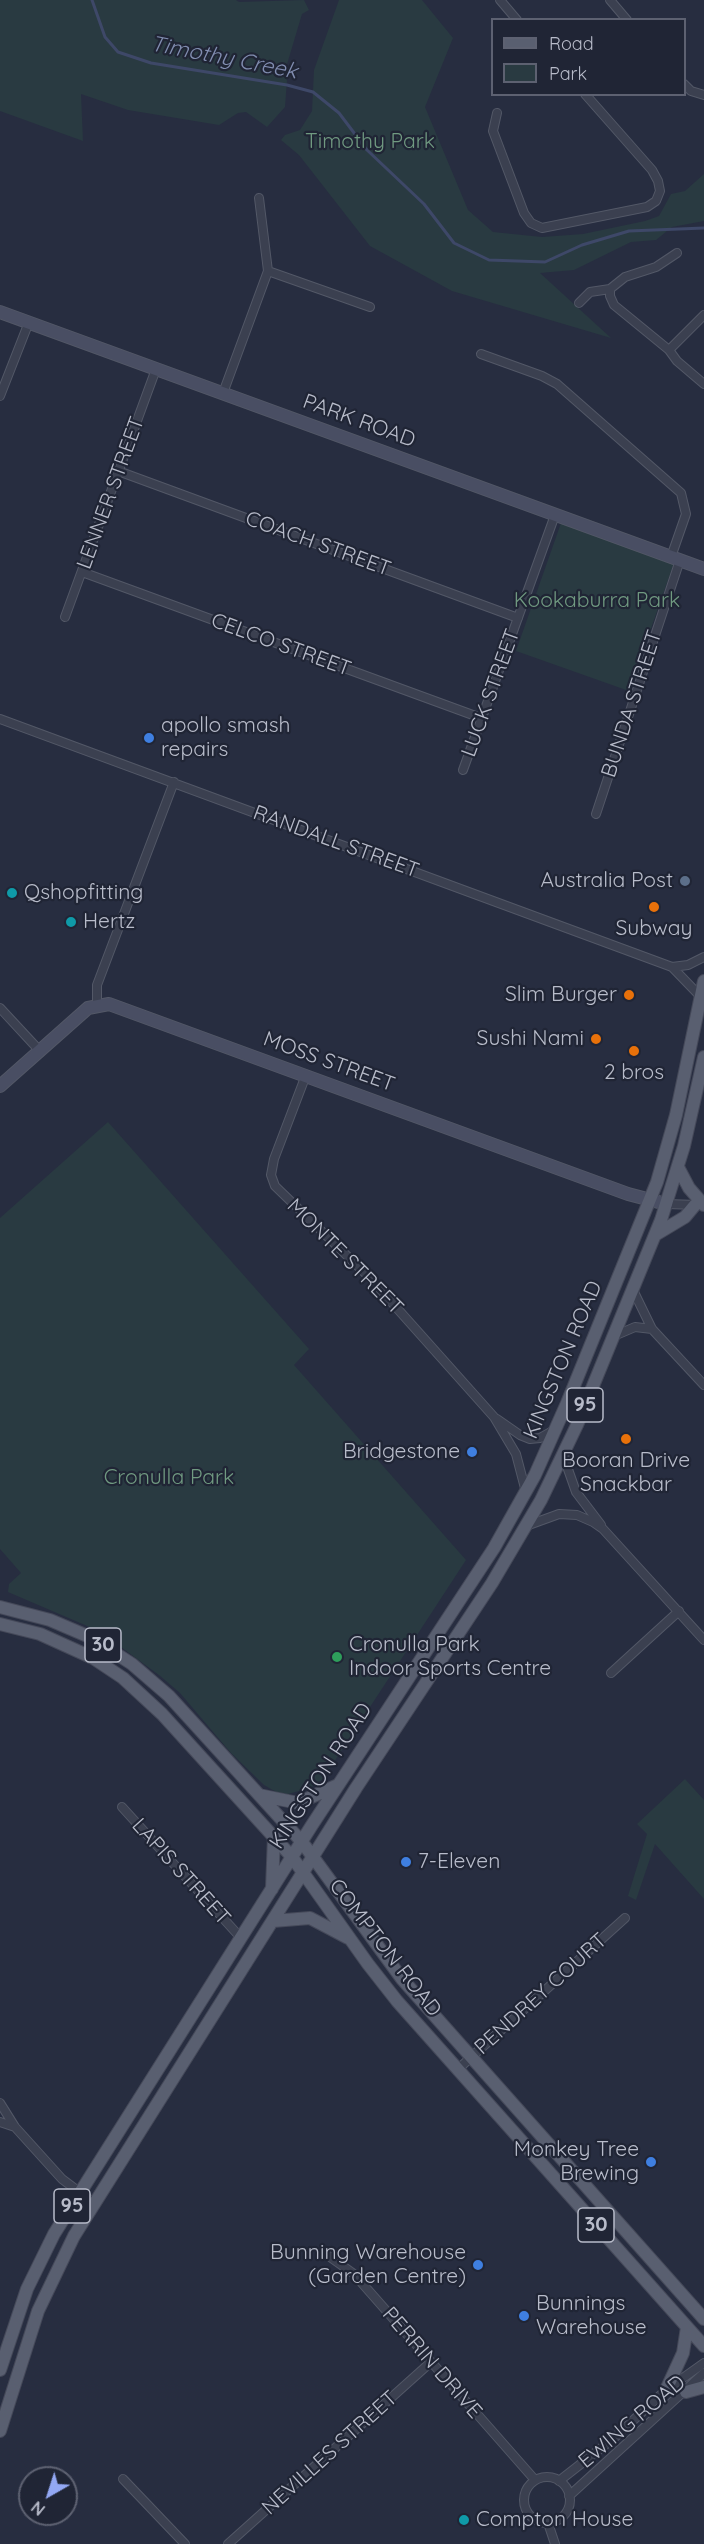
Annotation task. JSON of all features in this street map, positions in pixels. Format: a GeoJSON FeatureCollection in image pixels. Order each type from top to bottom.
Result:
{"type":"FeatureCollection","features":[{"type":"Feature","properties":{"kind":"main road","name":"KINGSTON ROAD"},"geometry":{"type":"LineString","coordinates":[[0,2370],[36,2270],[79,2194],[338,1785],[494,1548],[526,1493],[556,1429],[650,1201],[676,1115],[704,981]]}},
{"type":"Feature","properties":{"kind":"main road","name":"KINGSTON ROAD"},"geometry":{"type":"LineString","coordinates":[[0,2431],[45,2294],[94,2203],[303,1872],[526,1526],[563,1455],[633,1290],[666,1204],[678,1167],[704,1057]]}},
{"type":"Feature","properties":{"kind":"main road"},"geometry":{"type":"LineString","coordinates":[[655,1235],[686,1217],[701,1205],[678,1167]]}},
{"type":"Feature","properties":{"kind":"main road","name":"COMPTON ROAD"},"geometry":{"type":"LineString","coordinates":[[0,1607],[64,1625],[92,1638],[132,1664],[169,1696],[302,1842],[389,1965],[704,2319]]}},
{"type":"Feature","properties":{"kind":"main road","name":"COMPTON ROAD"},"geometry":{"type":"LineString","coordinates":[[0,1624],[40,1634],[76,1649],[123,1678],[162,1714],[292,1857],[397,2001],[704,2346]]}},
{"type":"Feature","properties":{"kind":"main road"},"geometry":{"type":"LineString","coordinates":[[259,1795],[298,1803],[338,1785]]}},
{"type":"Feature","properties":{"kind":"main road"},"geometry":{"type":"LineString","coordinates":[[272,1889],[274,1836]]}},
{"type":"Feature","properties":{"kind":"main road"},"geometry":{"type":"LineString","coordinates":[[273,1921],[310,1918],[350,1939]]}},
{"type":"Feature","properties":{"kind":"main road"},"geometry":{"type":"LineString","coordinates":[[666,2390],[683,2353],[687,2327]]}},
{"type":"Feature","properties":{"kind":"main road"},"geometry":{"type":"LineString","coordinates":[[686,2392],[704,2387]]}},
{"type":"Feature","properties":{"kind":"street"},"geometry":{"type":"LineString","coordinates":[[500,0],[516,18]]}},
{"type":"Feature","properties":{"kind":"street"},"geometry":{"type":"LineString","coordinates":[[610,0],[625,18]]}},
{"type":"Feature","properties":{"kind":"street"},"geometry":{"type":"LineString","coordinates":[[686,86],[704,95]]}},
{"type":"Feature","properties":{"kind":"street"},"geometry":{"type":"LineString","coordinates":[[497,113],[494,131],[524,213],[531,223],[542,228],[647,207],[656,201],[660,191],[652,170],[587,96]]}},
{"type":"Feature","properties":{"kind":"street"},"geometry":{"type":"LineString","coordinates":[[223,393],[268,271],[259,198]]}},
{"type":"Feature","properties":{"kind":"street"},"geometry":{"type":"LineString","coordinates":[[579,303],[590,292],[610,289],[625,277],[656,267],[677,253]]}},
{"type":"Feature","properties":{"kind":"street"},"geometry":{"type":"LineString","coordinates":[[268,271],[370,307]]}},
{"type":"Feature","properties":{"kind":"street"},"geometry":{"type":"LineString","coordinates":[[610,289],[614,305],[669,350],[677,361],[704,384]]}},
{"type":"Feature","properties":{"kind":"street","name":"PARK ROAD"},"geometry":{"type":"LineString","coordinates":[[0,312],[704,569]]}},
{"type":"Feature","properties":{"kind":"street"},"geometry":{"type":"LineString","coordinates":[[669,350],[704,315]]}},
{"type":"Feature","properties":{"kind":"street"},"geometry":{"type":"LineString","coordinates":[[0,396],[29,322]]}},
{"type":"Feature","properties":{"kind":"street","name":"BUNDA STREET"},"geometry":{"type":"LineString","coordinates":[[481,354],[542,376],[557,384],[681,493],[686,514],[676,559],[596,814]]}},
{"type":"Feature","properties":{"kind":"street","name":"LENNER STREET"},"geometry":{"type":"LineString","coordinates":[[65,617],[156,369]]}},
{"type":"Feature","properties":{"kind":"street","name":"COACH STREET"},"geometry":{"type":"LineString","coordinates":[[118,471],[518,618]]}},
{"type":"Feature","properties":{"kind":"street","name":"LUCK STREET"},"geometry":{"type":"LineString","coordinates":[[463,770],[555,515]]}},
{"type":"Feature","properties":{"kind":"street","name":"CELCO STREET"},"geometry":{"type":"LineString","coordinates":[[82,572],[481,718]]}},
{"type":"Feature","properties":{"kind":"street","name":"RANDALL STREET"},"geometry":{"type":"LineString","coordinates":[[0,719],[672,967],[701,997]]}},
{"type":"Feature","properties":{"kind":"street"},"geometry":{"type":"LineString","coordinates":[[0,1086],[72,1020],[97,1004],[96,987],[174,782]]}},
{"type":"Feature","properties":{"kind":"street"},"geometry":{"type":"LineString","coordinates":[[672,967],[688,964],[704,957]]}},
{"type":"Feature","properties":{"kind":"street","name":"MOSS STREET"},"geometry":{"type":"LineString","coordinates":[[97,1004],[110,1004],[650,1201],[666,1204]]}},
{"type":"Feature","properties":{"kind":"street"},"geometry":{"type":"LineString","coordinates":[[0,1008],[39,1050]]}},
{"type":"Feature","properties":{"kind":"street","name":"MONTE STREET"},"geometry":{"type":"LineString","coordinates":[[306,1075],[274,1159],[271,1175],[275,1186],[370,1278],[494,1417],[516,1455],[526,1493]]}},
{"type":"Feature","properties":{"kind":"street"},"geometry":{"type":"LineString","coordinates":[[666,1204],[701,1205]]}},
{"type":"Feature","properties":{"kind":"street"},"geometry":{"type":"LineString","coordinates":[[633,1290],[652,1329],[704,1385]]}},
{"type":"Feature","properties":{"kind":"street"},"geometry":{"type":"LineString","coordinates":[[614,1336],[635,1327],[652,1329]]}},
{"type":"Feature","properties":{"kind":"street","name":"MONTE STREET"},"geometry":{"type":"LineString","coordinates":[[494,1417],[530,1439],[540,1438],[556,1429]]}},
{"type":"Feature","properties":{"kind":"street"},"geometry":{"type":"LineString","coordinates":[[563,1455],[576,1492],[603,1529],[704,1640]]}},
{"type":"Feature","properties":{"kind":"street"},"geometry":{"type":"LineString","coordinates":[[526,1526],[549,1516],[566,1514],[585,1517],[603,1529]]}},
{"type":"Feature","properties":{"kind":"street"},"geometry":{"type":"LineString","coordinates":[[611,1673],[679,1611]]}},
{"type":"Feature","properties":{"kind":"street","name":"LAPIS STREET"},"geometry":{"type":"LineString","coordinates":[[122,1807],[241,1938]]}},
{"type":"Feature","properties":{"kind":"street","name":"PENDREY COURT"},"geometry":{"type":"LineString","coordinates":[[457,2070],[625,1918]]}},
{"type":"Feature","properties":{"kind":"street"},"geometry":{"type":"LineString","coordinates":[[0,2103],[15,2127],[62,2179],[94,2203]]}},
{"type":"Feature","properties":{"kind":"street"},"geometry":{"type":"LineString","coordinates":[[0,2122],[15,2127]]}},
{"type":"Feature","properties":{"kind":"street","name":"PERRIN DRIVE"},"geometry":{"type":"LineString","coordinates":[[323,2252],[354,2274],[535,2480]]}},
{"type":"Feature","properties":{"kind":"street","name":"NEVILLES STREET"},"geometry":{"type":"LineString","coordinates":[[228,2544],[431,2362]]}},
{"type":"Feature","properties":{"kind":"street","name":"EWING ROAD"},"geometry":{"type":"LineString","coordinates":[[559,2481],[614,2438],[666,2390],[704,2363]]}},
{"type":"Feature","properties":{"kind":"street","name":"EWING ROAD"},"geometry":{"type":"LineString","coordinates":[[569,2496],[686,2392],[704,2373]]}},
{"type":"Feature","properties":{"kind":"street"},"geometry":{"type":"LineString","coordinates":[[548,2477],[559,2481],[569,2496],[568,2508],[564,2516],[548,2523],[534,2519],[525,2507],[525,2493],[535,2480],[548,2477]]}},
{"type":"Feature","properties":{"kind":"street"},"geometry":{"type":"LineString","coordinates":[[123,2479],[185,2544]]}},
{"type":"Feature","properties":{"kind":"street"},"geometry":{"type":"LineString","coordinates":[[548,2523],[555,2544]]}},
{"type":"Feature","properties":{"kind":"green space","name":"Timothy Park"},"geometry":{"type":"Polygon","coordinates":[[[0,0],[236,0],[239,2],[304,0],[309,10],[302,14],[285,71],[287,80],[285,107],[267,127],[246,112],[238,113],[219,125],[128,110],[81,94],[83,141],[0,111],[0,0]]]}},
{"type":"Feature","properties":{"kind":"green space","name":"Timothy Park"},"geometry":{"type":"Polygon","coordinates":[[[339,0],[422,0],[453,38],[425,107],[468,210],[493,232],[542,237],[583,234],[645,221],[659,216],[671,194],[685,191],[704,174],[704,221],[672,227],[656,240],[631,242],[574,270],[540,273],[611,338],[452,291],[370,246],[299,155],[281,140],[285,135],[300,130],[312,111],[314,70],[339,0]]]}},
{"type":"Feature","properties":{"kind":"green space","name":"Kookaburra Park"},"geometry":{"type":"Polygon","coordinates":[[[561,523],[674,563],[629,691],[516,651],[561,523]]]}},
{"type":"Feature","properties":{"kind":"green space","name":"Cronulla Park"},"geometry":{"type":"Polygon","coordinates":[[[108,1122],[309,1349],[294,1365],[466,1560],[323,1779],[310,1788],[288,1794],[278,1793],[264,1785],[231,1753],[180,1693],[159,1675],[99,1631],[8,1592],[9,1584],[21,1573],[0,1549],[0,1218],[108,1122]]]}},
{"type":"Feature","properties":{"kind":"green space"},"geometry":{"type":"Polygon","coordinates":[[[685,1779],[704,1800],[704,1899],[655,1844],[636,1900],[628,1896],[647,1834],[637,1824],[685,1779]]]}},
{"type":"Feature","properties":{"kind":"waterway","name":"Timothy Creek"},"geometry":{"type":"LineString","coordinates":[[92,0],[105,37],[118,52],[151,63],[287,85],[313,92],[339,113],[367,150],[424,204],[454,243],[489,260],[545,262],[582,245],[629,231],[704,228]]}},
{"type":"Feature","properties":{"kind":"place","name":"apollo smash repairs"},"geometry":{"type":"Point","coordinates":[149,738]}},
{"type":"Feature","properties":{"kind":"place","name":"Australia Post"},"geometry":{"type":"Point","coordinates":[685,881]}},
{"type":"Feature","properties":{"kind":"place","name":"Qshopfitting"},"geometry":{"type":"Point","coordinates":[12,893]}},
{"type":"Feature","properties":{"kind":"place","name":"Subway"},"geometry":{"type":"Point","coordinates":[654,907]}},
{"type":"Feature","properties":{"kind":"place","name":"Hertz"},"geometry":{"type":"Point","coordinates":[71,922]}},
{"type":"Feature","properties":{"kind":"place","name":"Slim Burger"},"geometry":{"type":"Point","coordinates":[629,995]}},
{"type":"Feature","properties":{"kind":"place","name":"Sushi Nami"},"geometry":{"type":"Point","coordinates":[596,1039]}},
{"type":"Feature","properties":{"kind":"place","name":"2 bros"},"geometry":{"type":"Point","coordinates":[634,1051]}},
{"type":"Feature","properties":{"kind":"place","name":"Booran Drive Snackbar"},"geometry":{"type":"Point","coordinates":[626,1439]}},
{"type":"Feature","properties":{"kind":"place","name":"Bridgestone"},"geometry":{"type":"Point","coordinates":[472,1452]}},
{"type":"Feature","properties":{"kind":"place","name":"Cronulla Park Indoor Sports Centre"},"geometry":{"type":"Point","coordinates":[337,1657]}},
{"type":"Feature","properties":{"kind":"place","name":"7-Eleven"},"geometry":{"type":"Point","coordinates":[406,1862]}},
{"type":"Feature","properties":{"kind":"place","name":"Monkey Tree Brewing"},"geometry":{"type":"Point","coordinates":[651,2162]}},
{"type":"Feature","properties":{"kind":"place","name":"Bunning Warehouse (Garden Centre)"},"geometry":{"type":"Point","coordinates":[478,2265]}},
{"type":"Feature","properties":{"kind":"place","name":"Bunnings Warehouse"},"geometry":{"type":"Point","coordinates":[524,2316]}},
{"type":"Feature","properties":{"kind":"place","name":"Compton House"},"geometry":{"type":"Point","coordinates":[464,2520]}}]}
